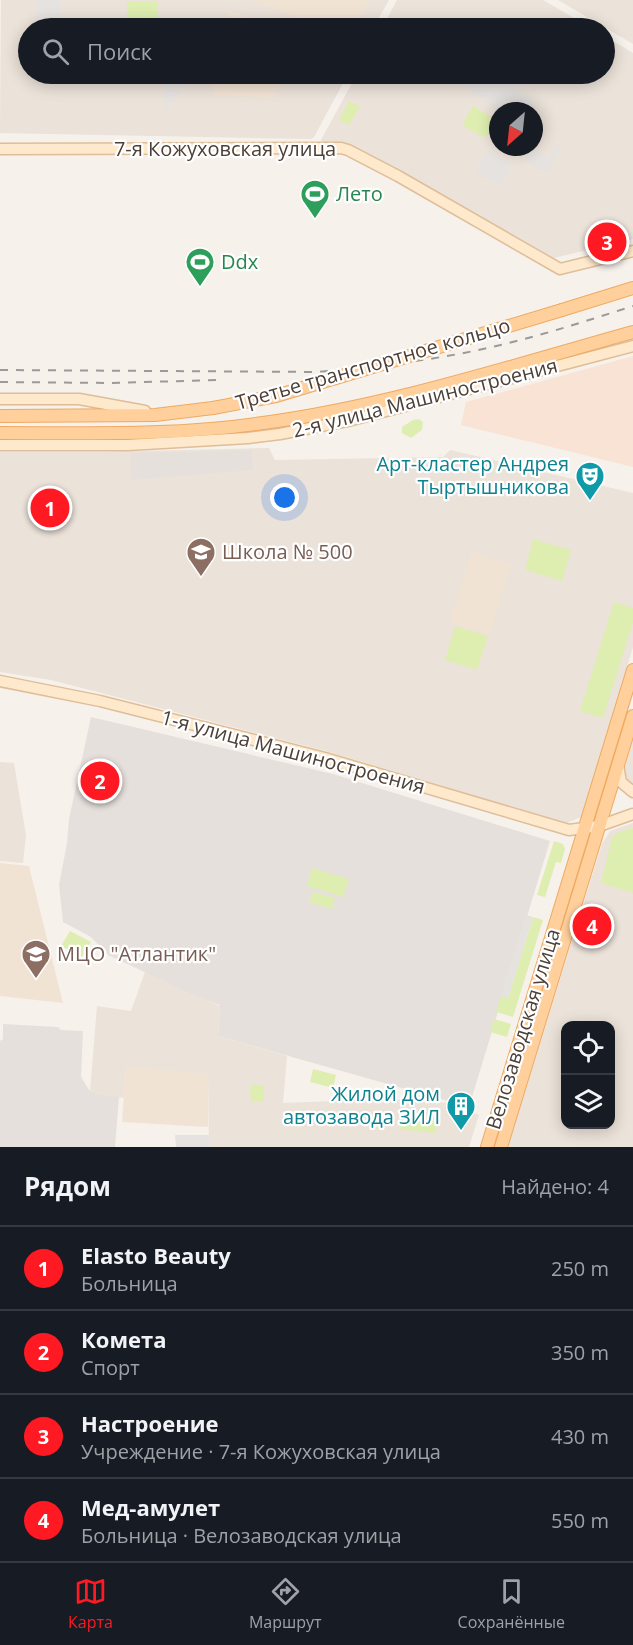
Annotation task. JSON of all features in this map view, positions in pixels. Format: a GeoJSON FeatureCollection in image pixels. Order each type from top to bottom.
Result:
{"type":"FeatureCollection","features":[{"type":"Feature","properties":{"kind":"main road"},"geometry":{"type":"LineString","coordinates":[[597,299],[633,281]]}},
{"type":"Feature","properties":{"kind":"main road","name":"Третье транспортное кольцо"},"geometry":{"type":"LineString","coordinates":[[0,416],[121,416],[185,412],[276,396],[633,288]]}},
{"type":"Feature","properties":{"kind":"main road","name":"Третье транспортное кольцо"},"geometry":{"type":"LineString","coordinates":[[0,434],[154,432],[262,424],[314,416],[386,400],[633,332]]}},
{"type":"Feature","properties":{"kind":"main road","name":"Велозаводская улица"},"geometry":{"type":"LineString","coordinates":[[487,1147],[633,670]]}},
{"type":"Feature","properties":{"kind":"main road","name":"Велозаводская улица"},"geometry":{"type":"LineString","coordinates":[[501,1147],[633,716]]}},
{"type":"Feature","properties":{"kind":"street","name":"7-я Кожуховская улица"},"geometry":{"type":"LineString","coordinates":[[0,149],[341,148],[398,176],[560,269],[633,251]]}},
{"type":"Feature","properties":{"kind":"street","name":"2-я улица Машиностроения"},"geometry":{"type":"LineString","coordinates":[[0,445],[128,445],[248,438],[340,423],[633,346]]}},
{"type":"Feature","properties":{"kind":"street"},"geometry":{"type":"LineString","coordinates":[[0,399],[79,399],[141,411],[185,412]]}},
{"type":"Feature","properties":{"kind":"street"},"geometry":{"type":"LineString","coordinates":[[262,424],[340,423]]}},
{"type":"Feature","properties":{"kind":"street","name":"1-я улица Машиностроения"},"geometry":{"type":"LineString","coordinates":[[0,681],[39,687],[128,708],[325,758],[569,830],[599,826],[633,814]]}},
{"type":"Feature","properties":{"kind":"street"},"geometry":{"type":"LineString","coordinates":[[618,764],[621,782],[633,792]]}},
{"type":"Feature","properties":{"kind":"shaded area"},"geometry":{"type":"Polygon","coordinates":[[[1,0],[389,0],[379,18],[18,18],[18,84],[343,84],[311,139],[0,133],[1,0]]]}},
{"type":"Feature","properties":{"kind":"shaded area"},"geometry":{"type":"Polygon","coordinates":[[[37,0],[61,0],[61,18],[36,18],[37,0]]]}},
{"type":"Feature","properties":{"kind":"shaded area"},"geometry":{"type":"Polygon","coordinates":[[[254,0],[371,0],[361,18],[298,18],[254,0]]]}},
{"type":"Feature","properties":{"kind":"shaded area"},"geometry":{"type":"Polygon","coordinates":[[[397,0],[543,0],[574,18],[387,18],[397,0]]]}},
{"type":"Feature","properties":{"kind":"shaded area"},"geometry":{"type":"Polygon","coordinates":[[[558,0],[633,0],[633,44],[615,33],[615,18],[589,18],[558,0]]]}},
{"type":"Feature","properties":{"kind":"shaded area"},"geometry":{"type":"Polygon","coordinates":[[[230,10],[250,18],[226,18],[230,10]]]}},
{"type":"Feature","properties":{"kind":"shaded area"},"geometry":{"type":"Polygon","coordinates":[[[615,42],[633,53],[633,239],[554,258],[347,143],[322,143],[321,140],[352,84],[615,84],[615,42]]]}},
{"type":"Feature","properties":{"kind":"shaded area"},"geometry":{"type":"Polygon","coordinates":[[[163,84],[187,84],[165,110],[163,84]]]}},
{"type":"Feature","properties":{"kind":"shaded area"},"geometry":{"type":"Polygon","coordinates":[[[213,84],[281,84],[274,98],[213,95],[213,84]]]}},
{"type":"Feature","properties":{"kind":"shaded area"},"geometry":{"type":"Polygon","coordinates":[[[456,84],[522,84],[518,91],[535,100],[534,102],[515,102],[510,99],[508,102],[489,103],[471,92],[472,89],[468,87],[466,90],[456,84]]]}},
{"type":"Feature","properties":{"kind":"shaded area"},"geometry":{"type":"Polygon","coordinates":[[[556,145],[562,148],[547,173],[524,160],[527,156],[543,154],[549,158],[556,145]]]}},
{"type":"Feature","properties":{"kind":"shaded area"},"geometry":{"type":"Polygon","coordinates":[[[488,151],[489,156],[497,156],[512,165],[500,186],[475,172],[488,151]]]}},
{"type":"Feature","properties":{"kind":"shaded area"},"geometry":{"type":"Polygon","coordinates":[[[633,356],[633,467],[461,425],[466,402],[633,356]]]}},
{"type":"Feature","properties":{"kind":"shaded area"},"geometry":{"type":"Polygon","coordinates":[[[269,448],[275,460],[443,457],[450,450],[633,493],[633,647],[581,817],[567,823],[326,751],[51,680],[0,672],[0,452],[269,448]]]}},
{"type":"Feature","properties":{"kind":"shaded area"},"geometry":{"type":"Polygon","coordinates":[[[252,450],[253,470],[131,480],[130,453],[252,450]]]}},
{"type":"Feature","properties":{"kind":"shaded area"},"geometry":{"type":"Polygon","coordinates":[[[471,552],[511,564],[490,635],[450,623],[471,552]]]}},
{"type":"Feature","properties":{"kind":"shaded area"},"geometry":{"type":"Polygon","coordinates":[[[91,717],[333,774],[550,841],[469,1107],[218,1036],[220,1005],[108,955],[91,937],[63,922],[59,885],[69,819],[91,717]]]}},
{"type":"Feature","properties":{"kind":"shaded area"},"geometry":{"type":"Polygon","coordinates":[[[633,740],[633,789],[625,780],[624,770],[633,740]]]}},
{"type":"Feature","properties":{"kind":"shaded area"},"geometry":{"type":"Polygon","coordinates":[[[0,762],[14,763],[26,835],[23,863],[0,861],[0,762]]]}},
{"type":"Feature","properties":{"kind":"shaded area"},"geometry":{"type":"Polygon","coordinates":[[[633,823],[633,1147],[508,1147],[602,844],[610,831],[633,823]]]}},
{"type":"Feature","properties":{"kind":"shaded area"},"geometry":{"type":"Polygon","coordinates":[[[0,863],[29,866],[63,1003],[0,996],[0,863]]]}},
{"type":"Feature","properties":{"kind":"shaded area"},"geometry":{"type":"Polygon","coordinates":[[[526,915],[533,917],[508,998],[501,996],[526,915]]]}},
{"type":"Feature","properties":{"kind":"shaded area"},"geometry":{"type":"Polygon","coordinates":[[[145,972],[220,1006],[218,1036],[287,1056],[283,1103],[390,1099],[452,1103],[479,1115],[469,1147],[209,1147],[208,1074],[126,1068],[124,1098],[96,1095],[90,1091],[97,1006],[131,1011],[145,972]]]}},
{"type":"Feature","properties":{"kind":"shaded area"},"geometry":{"type":"Polygon","coordinates":[[[3,1024],[58,1027],[61,1030],[83,1031],[81,1077],[90,1091],[119,1097],[115,1147],[0,1147],[0,1041],[3,1039],[3,1024]]]}},
{"type":"Feature","properties":{"kind":"shaded area"},"geometry":{"type":"Polygon","coordinates":[[[126,1067],[208,1074],[208,1127],[122,1122],[126,1067]]]}},
{"type":"Feature","properties":{"kind":"shaded area"},"geometry":{"type":"Polygon","coordinates":[[[175,1135],[209,1135],[209,1147],[176,1147],[175,1135]]]}},
{"type":"Feature","properties":{"kind":"green space"},"geometry":{"type":"Polygon","coordinates":[[[127,1],[157,2],[157,18],[127,18],[127,1]]]}},
{"type":"Feature","properties":{"kind":"green space"},"geometry":{"type":"Polygon","coordinates":[[[349,101],[360,107],[349,125],[339,120],[349,101]]]}},
{"type":"Feature","properties":{"kind":"green space"},"geometry":{"type":"Polygon","coordinates":[[[473,106],[489,116],[489,131],[485,138],[462,125],[473,106]]]}},
{"type":"Feature","properties":{"kind":"green space"},"geometry":{"type":"Polygon","coordinates":[[[419,419],[423,422],[422,430],[411,438],[402,433],[402,427],[419,419]]]}},
{"type":"Feature","properties":{"kind":"green space"},"geometry":{"type":"Polygon","coordinates":[[[533,539],[571,550],[562,581],[525,570],[533,539]]]}},
{"type":"Feature","properties":{"kind":"green space"},"geometry":{"type":"Polygon","coordinates":[[[614,602],[633,608],[633,622],[603,718],[580,711],[614,602]]]}},
{"type":"Feature","properties":{"kind":"green space"},"geometry":{"type":"Polygon","coordinates":[[[455,626],[488,636],[477,670],[445,660],[455,626]]]}},
{"type":"Feature","properties":{"kind":"green space"},"geometry":{"type":"Polygon","coordinates":[[[633,827],[633,893],[601,883],[612,838],[615,834],[633,827]]]}},
{"type":"Feature","properties":{"kind":"green space"},"geometry":{"type":"Polygon","coordinates":[[[554,841],[563,844],[565,849],[561,863],[556,862],[545,897],[537,895],[554,841]]]}},
{"type":"Feature","properties":{"kind":"green space"},"geometry":{"type":"Polygon","coordinates":[[[312,868],[349,879],[343,897],[307,886],[312,868]]]}},
{"type":"Feature","properties":{"kind":"green space"},"geometry":{"type":"Polygon","coordinates":[[[313,892],[335,898],[332,909],[309,902],[313,892]]]}},
{"type":"Feature","properties":{"kind":"green space"},"geometry":{"type":"Polygon","coordinates":[[[533,917],[543,920],[513,1017],[496,1012],[501,996],[508,998],[533,917]]]}},
{"type":"Feature","properties":{"kind":"green space"},"geometry":{"type":"Polygon","coordinates":[[[70,931],[91,942],[82,957],[61,946],[70,931]]]}},
{"type":"Feature","properties":{"kind":"green space"},"geometry":{"type":"Polygon","coordinates":[[[494,1019],[511,1024],[507,1037],[490,1032],[494,1019]]]}},
{"type":"Feature","properties":{"kind":"green space"},"geometry":{"type":"Polygon","coordinates":[[[313,1069],[336,1075],[333,1088],[310,1082],[313,1069]]]}},
{"type":"Feature","properties":{"kind":"green space"},"geometry":{"type":"Polygon","coordinates":[[[250,1085],[264,1085],[264,1102],[251,1102],[250,1085]]]}},
{"type":"Feature","properties":{"kind":"green space"},"geometry":{"type":"Polygon","coordinates":[[[401,1115],[436,1119],[435,1133],[400,1129],[401,1115]]]}},
{"type":"Feature","properties":{"kind":"railway"},"geometry":{"type":"LineString","coordinates":[[0,370],[316,372],[358,368],[483,349],[540,335],[633,306]]}},
{"type":"Feature","properties":{"kind":"railway"},"geometry":{"type":"LineString","coordinates":[[0,382],[110,383],[219,380]]}},
{"type":"Feature","properties":{"kind":"place","name":"Лето"},"geometry":{"type":"Point","coordinates":[315,220]}},
{"type":"Feature","properties":{"kind":"place","name":"Настроение"},"geometry":{"type":"Point","coordinates":[607,242]}},
{"type":"Feature","properties":{"kind":"place","name":"Ddx"},"geometry":{"type":"Point","coordinates":[200,288]}},
{"type":"Feature","properties":{"kind":"place","name":"Арт-кластер Андрея Тыртышникова"},"geometry":{"type":"Point","coordinates":[590,502]}},
{"type":"Feature","properties":{"kind":"place","name":"Elasto Beauty"},"geometry":{"type":"Point","coordinates":[50,508]}},
{"type":"Feature","properties":{"kind":"place","name":"Школа № 500"},"geometry":{"type":"Point","coordinates":[201,578]}},
{"type":"Feature","properties":{"kind":"place","name":"Комета"},"geometry":{"type":"Point","coordinates":[100,781]}},
{"type":"Feature","properties":{"kind":"place","name":"Мед-амулет"},"geometry":{"type":"Point","coordinates":[592,926]}},
{"type":"Feature","properties":{"kind":"place","name":"МЦО \"Атлантик\""},"geometry":{"type":"Point","coordinates":[36,980]}},
{"type":"Feature","properties":{"kind":"place","name":"Жилой дом автозавода ЗИЛ"},"geometry":{"type":"Point","coordinates":[461,1132]}}]}
